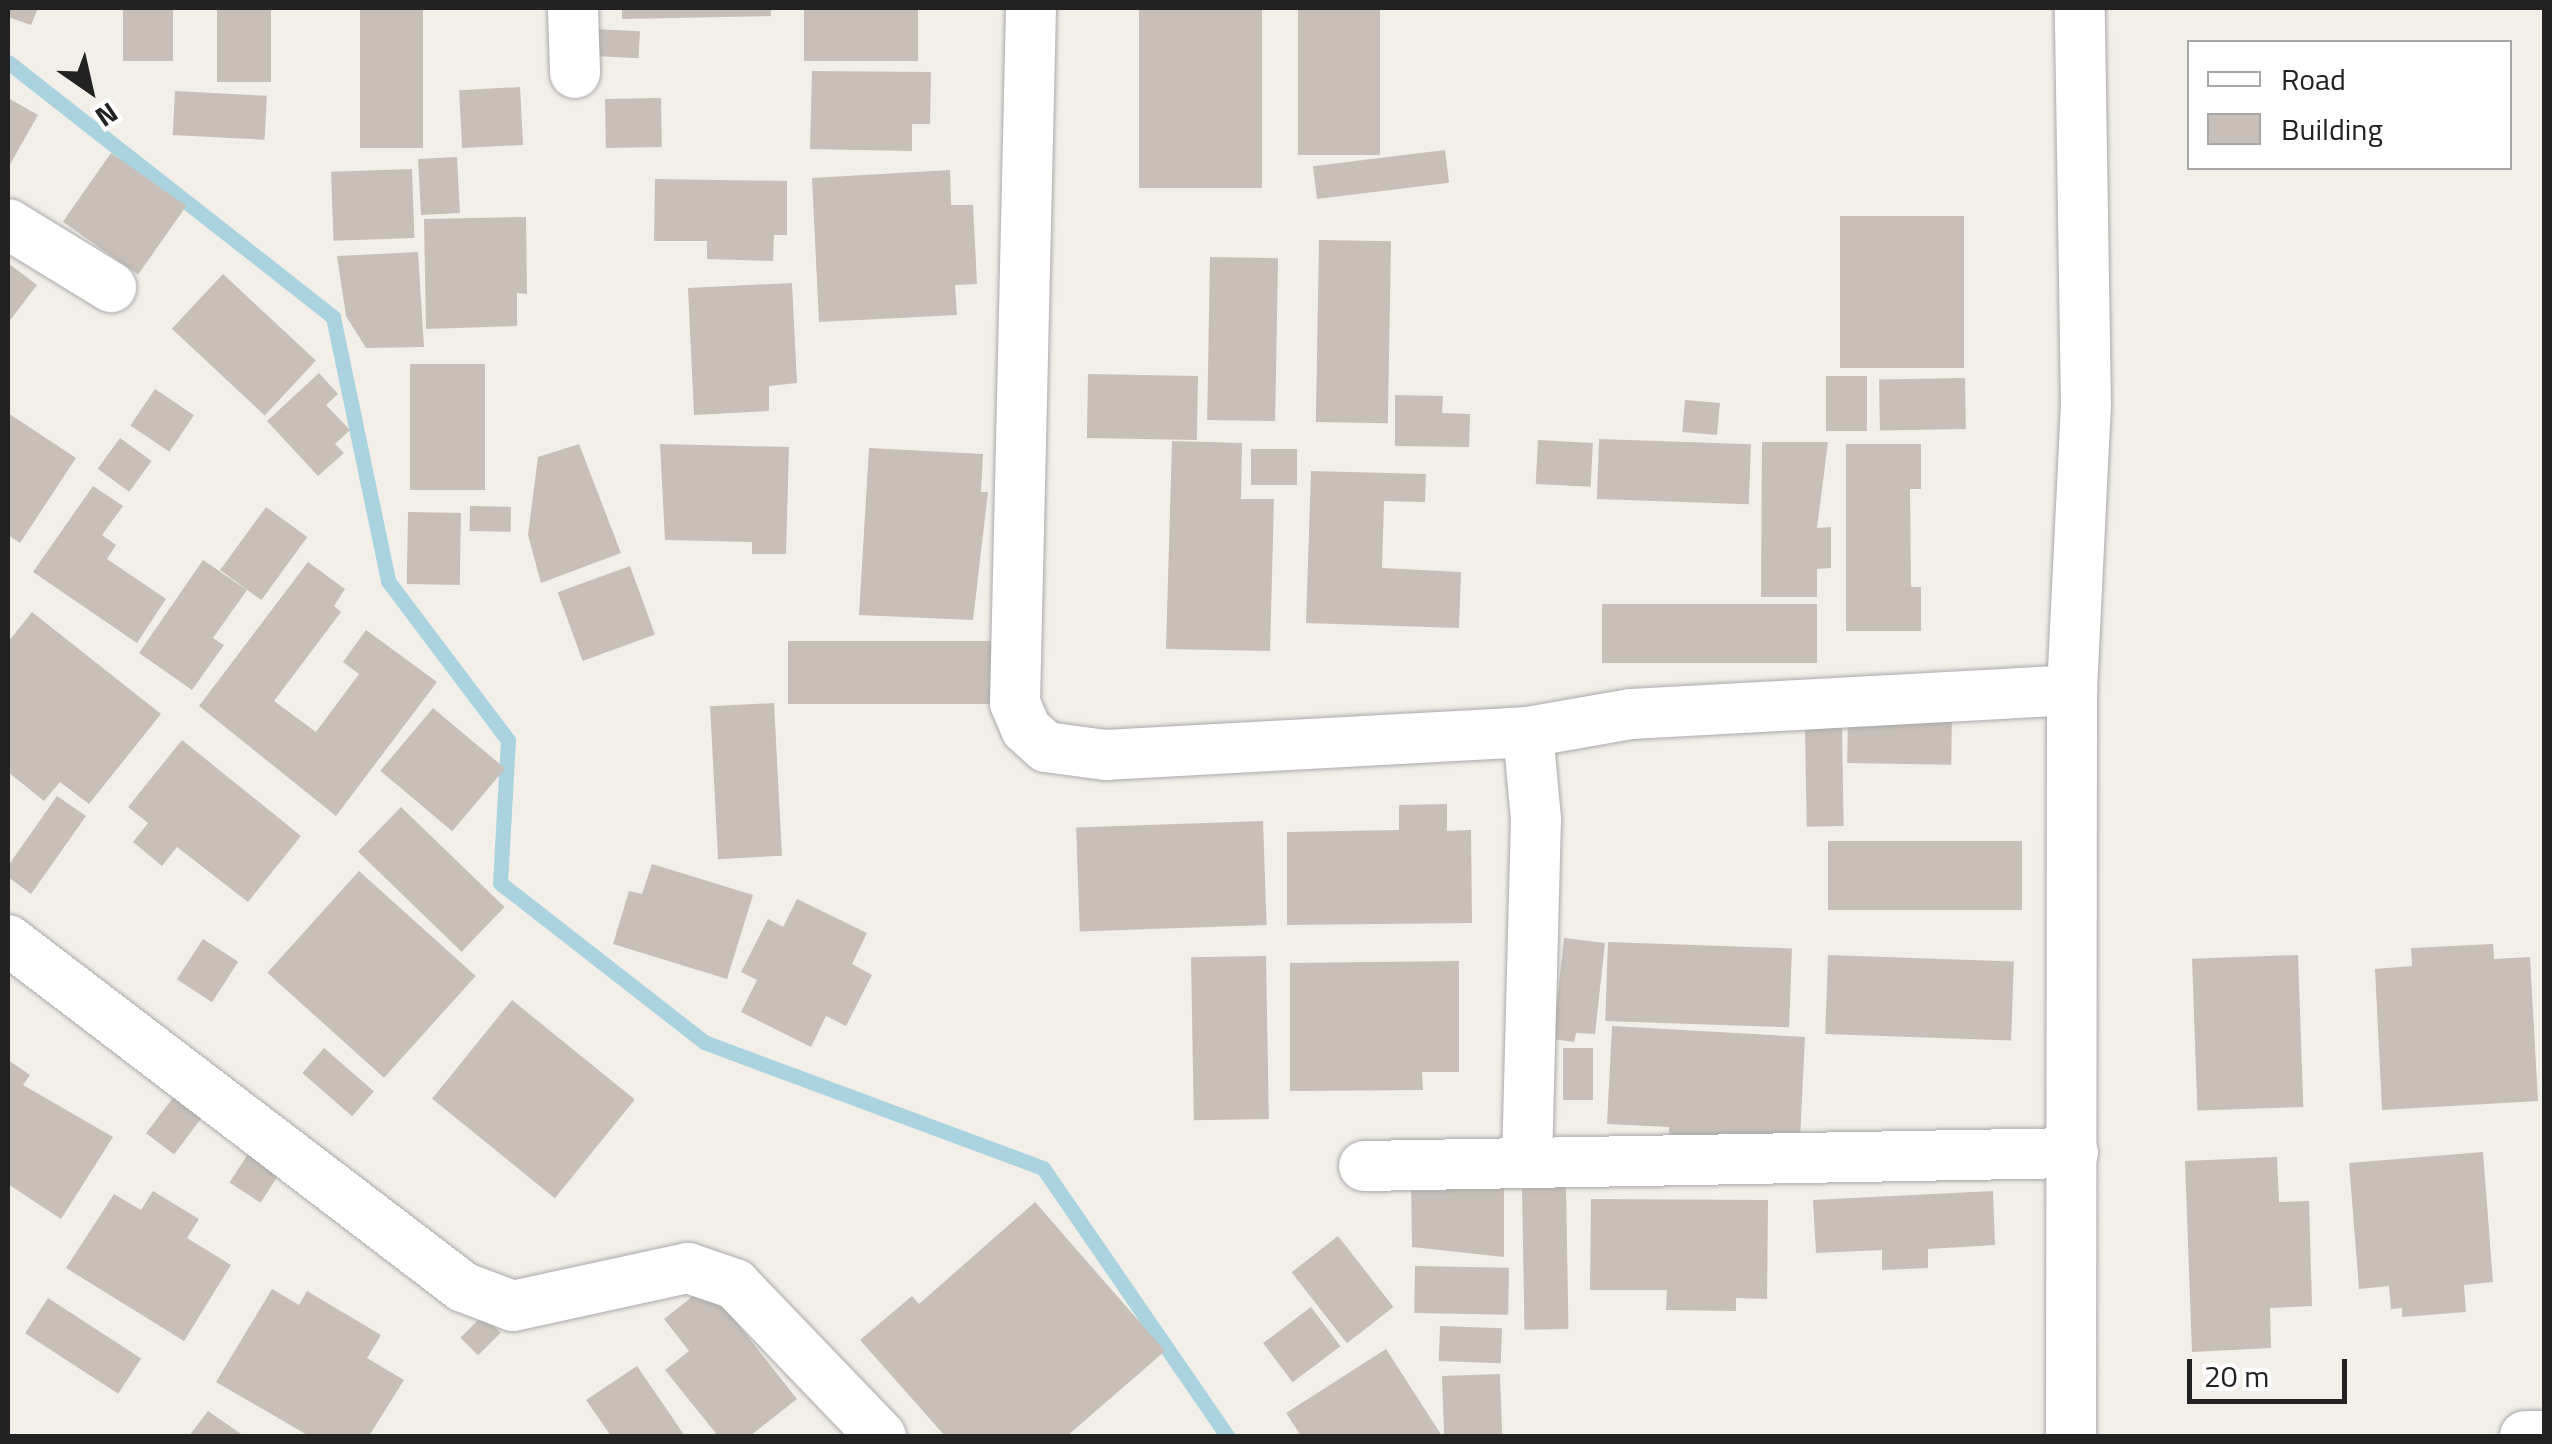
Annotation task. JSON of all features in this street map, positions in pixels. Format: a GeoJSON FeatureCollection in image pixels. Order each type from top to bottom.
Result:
{"type":"FeatureCollection","features":[{"type":"Feature","properties":{"kind":"street"},"geometry":{"type":"LineString","coordinates":[[573,8],[575,73]]}},
{"type":"Feature","properties":{"kind":"street"},"geometry":{"type":"LineString","coordinates":[[1031,8],[1015,703],[1026,729],[1046,748],[1105,755],[1528,732],[1631,714],[2072,690]]}},
{"type":"Feature","properties":{"kind":"street"},"geometry":{"type":"LineString","coordinates":[[2071,1436],[2072,690],[2086,407],[2080,8]]}},
{"type":"Feature","properties":{"kind":"street"},"geometry":{"type":"LineString","coordinates":[[8,224],[112,287]]}},
{"type":"Feature","properties":{"kind":"street"},"geometry":{"type":"LineString","coordinates":[[1527,1162],[1536,819],[1528,732]]}},
{"type":"Feature","properties":{"kind":"street"},"geometry":{"type":"LineString","coordinates":[[8,940],[462,1287],[513,1306],[688,1268],[735,1284],[881,1436]]}},
{"type":"Feature","properties":{"kind":"street"},"geometry":{"type":"LineString","coordinates":[[1364,1166],[2073,1153]]}},
{"type":"Feature","properties":{"kind":"street"},"geometry":{"type":"LineString","coordinates":[[2525,1436],[2544,1436]]}},
{"type":"Feature","properties":{"kind":"building"},"geometry":{"type":"Polygon","coordinates":[[[8,8],[38,8],[31,25],[8,17],[8,8]]]}},
{"type":"Feature","properties":{"kind":"building"},"geometry":{"type":"Polygon","coordinates":[[[123,8],[173,8],[173,61],[123,61],[123,8]]]}},
{"type":"Feature","properties":{"kind":"building"},"geometry":{"type":"Polygon","coordinates":[[[217,8],[271,8],[271,82],[217,82],[217,8]]]}},
{"type":"Feature","properties":{"kind":"building"},"geometry":{"type":"Polygon","coordinates":[[[360,8],[423,8],[423,148],[360,148],[360,8]]]}},
{"type":"Feature","properties":{"kind":"building"},"geometry":{"type":"Polygon","coordinates":[[[622,8],[771,8],[771,16],[622,19],[622,8]]]}},
{"type":"Feature","properties":{"kind":"building"},"geometry":{"type":"Polygon","coordinates":[[[804,8],[918,8],[918,61],[804,61],[804,8]]]}},
{"type":"Feature","properties":{"kind":"building"},"geometry":{"type":"Polygon","coordinates":[[[1139,8],[1262,8],[1262,188],[1139,188],[1139,8]]]}},
{"type":"Feature","properties":{"kind":"building"},"geometry":{"type":"Polygon","coordinates":[[[1298,8],[1380,8],[1380,155],[1298,155],[1298,8]]]}},
{"type":"Feature","properties":{"kind":"building"},"geometry":{"type":"Polygon","coordinates":[[[595,29],[640,31],[639,58],[594,56],[595,29]]]}},
{"type":"Feature","properties":{"kind":"building"},"geometry":{"type":"Polygon","coordinates":[[[812,71],[931,72],[930,124],[912,124],[912,151],[810,149],[812,71]]]}},
{"type":"Feature","properties":{"kind":"building"},"geometry":{"type":"Polygon","coordinates":[[[520,87],[523,145],[462,148],[459,90],[520,87]]]}},
{"type":"Feature","properties":{"kind":"building"},"geometry":{"type":"Polygon","coordinates":[[[175,91],[267,96],[265,140],[173,135],[175,91]]]}},
{"type":"Feature","properties":{"kind":"building"},"geometry":{"type":"Polygon","coordinates":[[[8,98],[38,115],[8,168],[8,98]]]}},
{"type":"Feature","properties":{"kind":"building"},"geometry":{"type":"Polygon","coordinates":[[[661,98],[662,147],[606,148],[605,99],[661,98]]]}},
{"type":"Feature","properties":{"kind":"building"},"geometry":{"type":"Polygon","coordinates":[[[1445,150],[1449,183],[1317,199],[1313,166],[1445,150]]]}},
{"type":"Feature","properties":{"kind":"building"},"geometry":{"type":"Polygon","coordinates":[[[111,153],[186,206],[138,275],[63,222],[111,153]]]}},
{"type":"Feature","properties":{"kind":"building"},"geometry":{"type":"Polygon","coordinates":[[[457,157],[460,213],[421,215],[418,159],[457,157]]]}},
{"type":"Feature","properties":{"kind":"building"},"geometry":{"type":"Polygon","coordinates":[[[412,169],[414,238],[333,241],[331,172],[412,169]]]}},
{"type":"Feature","properties":{"kind":"building"},"geometry":{"type":"Polygon","coordinates":[[[950,170],[951,205],[973,205],[977,284],[955,285],[957,315],[819,322],[812,178],[950,170]]]}},
{"type":"Feature","properties":{"kind":"building"},"geometry":{"type":"Polygon","coordinates":[[[655,179],[787,181],[787,235],[774,235],[773,261],[707,259],[707,241],[654,241],[655,179]]]}},
{"type":"Feature","properties":{"kind":"building"},"geometry":{"type":"Polygon","coordinates":[[[1840,216],[1964,216],[1964,368],[1840,368],[1840,216]]]}},
{"type":"Feature","properties":{"kind":"building"},"geometry":{"type":"Polygon","coordinates":[[[526,217],[527,294],[517,293],[517,326],[426,329],[424,219],[526,217]]]}},
{"type":"Feature","properties":{"kind":"building"},"geometry":{"type":"Polygon","coordinates":[[[1319,240],[1391,241],[1388,423],[1316,422],[1319,240]]]}},
{"type":"Feature","properties":{"kind":"building"},"geometry":{"type":"Polygon","coordinates":[[[418,252],[424,347],[366,348],[346,316],[337,256],[418,252]]]}},
{"type":"Feature","properties":{"kind":"building"},"geometry":{"type":"Polygon","coordinates":[[[1210,257],[1278,258],[1275,421],[1207,420],[1210,257]]]}},
{"type":"Feature","properties":{"kind":"building"},"geometry":{"type":"Polygon","coordinates":[[[8,263],[37,285],[8,323],[8,263]]]}},
{"type":"Feature","properties":{"kind":"building"},"geometry":{"type":"Polygon","coordinates":[[[223,274],[316,361],[265,415],[172,329],[223,274]]]}},
{"type":"Feature","properties":{"kind":"building"},"geometry":{"type":"Polygon","coordinates":[[[792,283],[797,383],[769,386],[769,411],[694,415],[688,288],[792,283]]]}},
{"type":"Feature","properties":{"kind":"building"},"geometry":{"type":"Polygon","coordinates":[[[410,364],[485,364],[485,490],[410,490],[410,364]]]}},
{"type":"Feature","properties":{"kind":"building"},"geometry":{"type":"Polygon","coordinates":[[[319,373],[338,394],[326,405],[350,430],[335,444],[344,453],[318,476],[267,421],[319,373]]]}},
{"type":"Feature","properties":{"kind":"building"},"geometry":{"type":"Polygon","coordinates":[[[1088,374],[1198,376],[1197,440],[1087,438],[1088,374]]]}},
{"type":"Feature","properties":{"kind":"building"},"geometry":{"type":"Polygon","coordinates":[[[1826,376],[1867,376],[1867,431],[1826,431],[1826,376]]]}},
{"type":"Feature","properties":{"kind":"building"},"geometry":{"type":"Polygon","coordinates":[[[1965,378],[1966,429],[1880,430],[1879,380],[1965,378]]]}},
{"type":"Feature","properties":{"kind":"building"},"geometry":{"type":"Polygon","coordinates":[[[155,389],[194,415],[169,452],[130,425],[155,389]]]}},
{"type":"Feature","properties":{"kind":"building"},"geometry":{"type":"Polygon","coordinates":[[[1395,395],[1443,396],[1442,413],[1470,414],[1469,447],[1395,446],[1395,395]]]}},
{"type":"Feature","properties":{"kind":"building"},"geometry":{"type":"Polygon","coordinates":[[[1685,400],[1720,403],[1717,435],[1682,432],[1685,400]]]}},
{"type":"Feature","properties":{"kind":"building"},"geometry":{"type":"Polygon","coordinates":[[[8,413],[76,458],[20,543],[8,535],[8,413]]]}},
{"type":"Feature","properties":{"kind":"building"},"geometry":{"type":"Polygon","coordinates":[[[120,438],[152,461],[129,492],[98,469],[120,438]]]}},
{"type":"Feature","properties":{"kind":"building"},"geometry":{"type":"Polygon","coordinates":[[[1599,439],[1751,444],[1749,504],[1597,499],[1599,439]]]}},
{"type":"Feature","properties":{"kind":"building"},"geometry":{"type":"Polygon","coordinates":[[[1538,440],[1593,443],[1591,487],[1536,484],[1538,440]]]}},
{"type":"Feature","properties":{"kind":"building"},"geometry":{"type":"Polygon","coordinates":[[[1172,441],[1242,443],[1241,499],[1274,499],[1270,651],[1166,649],[1172,441]]]}},
{"type":"Feature","properties":{"kind":"building"},"geometry":{"type":"Polygon","coordinates":[[[1762,442],[1828,442],[1817,528],[1831,527],[1831,568],[1817,569],[1817,597],[1761,597],[1762,442]]]}},
{"type":"Feature","properties":{"kind":"building"},"geometry":{"type":"Polygon","coordinates":[[[579,444],[621,553],[541,583],[528,535],[538,457],[579,444]]]}},
{"type":"Feature","properties":{"kind":"building"},"geometry":{"type":"Polygon","coordinates":[[[660,444],[789,447],[786,554],[752,554],[752,542],[665,540],[660,444]]]}},
{"type":"Feature","properties":{"kind":"building"},"geometry":{"type":"Polygon","coordinates":[[[1846,444],[1921,444],[1921,489],[1910,489],[1911,587],[1921,587],[1921,631],[1846,631],[1846,444]]]}},
{"type":"Feature","properties":{"kind":"building"},"geometry":{"type":"Polygon","coordinates":[[[869,448],[983,454],[981,492],[988,492],[973,620],[859,615],[869,448]]]}},
{"type":"Feature","properties":{"kind":"building"},"geometry":{"type":"Polygon","coordinates":[[[1251,449],[1297,449],[1297,485],[1251,485],[1251,449]]]}},
{"type":"Feature","properties":{"kind":"building"},"geometry":{"type":"Polygon","coordinates":[[[1311,471],[1426,474],[1425,502],[1384,501],[1382,568],[1461,572],[1459,628],[1306,623],[1311,471]]]}},
{"type":"Feature","properties":{"kind":"building"},"geometry":{"type":"Polygon","coordinates":[[[93,486],[123,506],[102,535],[116,545],[107,559],[166,599],[137,643],[33,572],[93,486]]]}},
{"type":"Feature","properties":{"kind":"building"},"geometry":{"type":"Polygon","coordinates":[[[470,506],[511,507],[511,532],[470,531],[470,506]]]}},
{"type":"Feature","properties":{"kind":"building"},"geometry":{"type":"Polygon","coordinates":[[[266,507],[307,537],[261,600],[220,570],[266,507]]]}},
{"type":"Feature","properties":{"kind":"building"},"geometry":{"type":"Polygon","coordinates":[[[408,512],[461,513],[460,585],[407,584],[408,512]]]}},
{"type":"Feature","properties":{"kind":"building"},"geometry":{"type":"Polygon","coordinates":[[[203,560],[247,590],[213,638],[224,645],[192,690],[139,653],[203,560]]]}},
{"type":"Feature","properties":{"kind":"building"},"geometry":{"type":"Polygon","coordinates":[[[308,562],[345,589],[334,606],[341,612],[274,701],[316,732],[359,674],[343,662],[366,630],[437,682],[336,816],[199,706],[308,562]]]}},
{"type":"Feature","properties":{"kind":"building"},"geometry":{"type":"Polygon","coordinates":[[[630,566],[655,635],[583,661],[558,592],[630,566]]]}},
{"type":"Feature","properties":{"kind":"building"},"geometry":{"type":"Polygon","coordinates":[[[1602,604],[1817,604],[1817,663],[1602,663],[1602,604]]]}},
{"type":"Feature","properties":{"kind":"building"},"geometry":{"type":"Polygon","coordinates":[[[32,612],[161,714],[89,804],[60,782],[44,801],[8,772],[8,642],[32,612]]]}},
{"type":"Feature","properties":{"kind":"building"},"geometry":{"type":"Polygon","coordinates":[[[788,641],[994,641],[994,704],[788,704],[788,641]]]}},
{"type":"Feature","properties":{"kind":"building"},"geometry":{"type":"Polygon","coordinates":[[[774,703],[782,856],[718,859],[710,706],[774,703]]]}},
{"type":"Feature","properties":{"kind":"building"},"geometry":{"type":"Polygon","coordinates":[[[433,708],[505,768],[452,831],[380,771],[433,708]]]}},
{"type":"Feature","properties":{"kind":"building"},"geometry":{"type":"Polygon","coordinates":[[[1848,716],[1952,718],[1951,765],[1847,763],[1848,716]]]}},
{"type":"Feature","properties":{"kind":"building"},"geometry":{"type":"Polygon","coordinates":[[[1842,728],[1844,826],[1807,827],[1805,729],[1842,728]]]}},
{"type":"Feature","properties":{"kind":"building"},"geometry":{"type":"Polygon","coordinates":[[[182,740],[301,836],[248,902],[177,847],[162,866],[133,842],[148,823],[128,807],[182,740]]]}},
{"type":"Feature","properties":{"kind":"building"},"geometry":{"type":"Polygon","coordinates":[[[57,796],[86,816],[31,894],[8,877],[8,866],[57,796]]]}},
{"type":"Feature","properties":{"kind":"building"},"geometry":{"type":"Polygon","coordinates":[[[1447,804],[1447,831],[1471,830],[1472,923],[1287,925],[1287,832],[1399,830],[1399,805],[1447,804]]]}},
{"type":"Feature","properties":{"kind":"building"},"geometry":{"type":"Polygon","coordinates":[[[401,807],[505,907],[462,952],[358,852],[401,807]]]}},
{"type":"Feature","properties":{"kind":"building"},"geometry":{"type":"Polygon","coordinates":[[[1263,821],[1267,925],[1080,931],[1076,828],[1263,821]]]}},
{"type":"Feature","properties":{"kind":"building"},"geometry":{"type":"Polygon","coordinates":[[[1828,841],[2022,841],[2022,910],[1828,910],[1828,841]]]}},
{"type":"Feature","properties":{"kind":"building"},"geometry":{"type":"Polygon","coordinates":[[[652,864],[753,895],[727,979],[613,944],[629,891],[642,894],[652,864]]]}},
{"type":"Feature","properties":{"kind":"building"},"geometry":{"type":"Polygon","coordinates":[[[359,871],[476,976],[384,1078],[267,973],[359,871]]]}},
{"type":"Feature","properties":{"kind":"building"},"geometry":{"type":"Polygon","coordinates":[[[797,899],[867,933],[852,964],[872,975],[846,1026],[826,1016],[811,1047],[741,1012],[757,980],[741,972],[768,919],[783,927],[797,899]]]}},
{"type":"Feature","properties":{"kind":"building"},"geometry":{"type":"Polygon","coordinates":[[[1564,938],[1605,943],[1595,1034],[1576,1033],[1574,1042],[1553,1039],[1564,938]]]}},
{"type":"Feature","properties":{"kind":"building"},"geometry":{"type":"Polygon","coordinates":[[[203,939],[238,962],[212,1002],[177,979],[203,939]]]}},
{"type":"Feature","properties":{"kind":"building"},"geometry":{"type":"Polygon","coordinates":[[[1608,942],[1792,948],[1789,1027],[1605,1021],[1608,942]]]}},
{"type":"Feature","properties":{"kind":"building"},"geometry":{"type":"Polygon","coordinates":[[[2493,944],[2494,959],[2530,957],[2538,1101],[2382,1110],[2375,969],[2412,966],[2411,948],[2493,944]]]}},
{"type":"Feature","properties":{"kind":"building"},"geometry":{"type":"Polygon","coordinates":[[[1828,955],[2014,961],[2011,1040],[1825,1034],[1828,955]]]}},
{"type":"Feature","properties":{"kind":"building"},"geometry":{"type":"Polygon","coordinates":[[[2298,955],[2303,1107],[2197,1111],[2192,959],[2298,955]]]}},
{"type":"Feature","properties":{"kind":"building"},"geometry":{"type":"Polygon","coordinates":[[[1266,956],[1269,1119],[1194,1120],[1191,957],[1266,956]]]}},
{"type":"Feature","properties":{"kind":"building"},"geometry":{"type":"Polygon","coordinates":[[[1459,961],[1459,1072],[1422,1072],[1423,1090],[1290,1091],[1290,963],[1459,961]]]}},
{"type":"Feature","properties":{"kind":"building"},"geometry":{"type":"Polygon","coordinates":[[[512,1000],[635,1099],[555,1198],[432,1099],[512,1000]]]}},
{"type":"Feature","properties":{"kind":"building"},"geometry":{"type":"Polygon","coordinates":[[[1612,1026],[1805,1037],[1800,1139],[1669,1138],[1669,1127],[1607,1124],[1612,1026]]]}},
{"type":"Feature","properties":{"kind":"building"},"geometry":{"type":"Polygon","coordinates":[[[324,1048],[374,1091],[352,1116],[302,1073],[324,1048]]]}},
{"type":"Feature","properties":{"kind":"building"},"geometry":{"type":"Polygon","coordinates":[[[1563,1048],[1593,1048],[1593,1100],[1563,1100],[1563,1048]]]}},
{"type":"Feature","properties":{"kind":"building"},"geometry":{"type":"Polygon","coordinates":[[[8,1060],[30,1075],[23,1085],[113,1137],[61,1219],[8,1184],[8,1060]]]}},
{"type":"Feature","properties":{"kind":"building"},"geometry":{"type":"Polygon","coordinates":[[[175,1095],[203,1116],[174,1154],[146,1133],[175,1095]]]}},
{"type":"Feature","properties":{"kind":"building"},"geometry":{"type":"Polygon","coordinates":[[[2483,1152],[2493,1282],[2464,1285],[2466,1312],[2402,1317],[2402,1308],[2391,1309],[2389,1286],[2359,1289],[2349,1163],[2483,1152]]]}},
{"type":"Feature","properties":{"kind":"building"},"geometry":{"type":"Polygon","coordinates":[[[248,1154],[279,1174],[261,1203],[229,1183],[248,1154]]]}},
{"type":"Feature","properties":{"kind":"building"},"geometry":{"type":"Polygon","coordinates":[[[2277,1157],[2279,1202],[2309,1201],[2312,1306],[2270,1308],[2271,1348],[2192,1352],[2185,1161],[2277,1157]]]}},
{"type":"Feature","properties":{"kind":"building"},"geometry":{"type":"Polygon","coordinates":[[[1504,1180],[1504,1257],[1412,1247],[1411,1181],[1504,1180]]]}},
{"type":"Feature","properties":{"kind":"building"},"geometry":{"type":"Polygon","coordinates":[[[1566,1187],[1568,1329],[1524,1330],[1522,1188],[1566,1187]]]}},
{"type":"Feature","properties":{"kind":"building"},"geometry":{"type":"Polygon","coordinates":[[[153,1191],[199,1219],[187,1238],[231,1265],[184,1341],[66,1268],[114,1194],[141,1210],[153,1191]]]}},
{"type":"Feature","properties":{"kind":"building"},"geometry":{"type":"Polygon","coordinates":[[[1993,1191],[1995,1245],[1928,1249],[1928,1268],[1882,1270],[1882,1250],[1816,1253],[1813,1200],[1993,1191]]]}},
{"type":"Feature","properties":{"kind":"building"},"geometry":{"type":"Polygon","coordinates":[[[1591,1199],[1768,1200],[1767,1299],[1736,1298],[1736,1311],[1666,1310],[1667,1290],[1590,1290],[1591,1199]]]}},
{"type":"Feature","properties":{"kind":"building"},"geometry":{"type":"Polygon","coordinates":[[[1035,1202],[1165,1351],[1067,1436],[945,1436],[860,1340],[912,1296],[919,1304],[1035,1202]]]}},
{"type":"Feature","properties":{"kind":"building"},"geometry":{"type":"Polygon","coordinates":[[[1338,1236],[1393,1307],[1347,1343],[1292,1272],[1338,1236]]]}},
{"type":"Feature","properties":{"kind":"building"},"geometry":{"type":"Polygon","coordinates":[[[1415,1266],[1509,1268],[1508,1315],[1414,1313],[1415,1266]]]}},
{"type":"Feature","properties":{"kind":"building"},"geometry":{"type":"Polygon","coordinates":[[[707,1285],[797,1399],[750,1436],[718,1436],[665,1370],[689,1351],[664,1319],[707,1285]]]}},
{"type":"Feature","properties":{"kind":"building"},"geometry":{"type":"Polygon","coordinates":[[[272,1289],[299,1305],[307,1291],[381,1335],[367,1358],[404,1380],[369,1436],[309,1436],[216,1382],[272,1289]]]}},
{"type":"Feature","properties":{"kind":"building"},"geometry":{"type":"Polygon","coordinates":[[[48,1298],[141,1358],[118,1394],[25,1333],[48,1298]]]}},
{"type":"Feature","properties":{"kind":"building"},"geometry":{"type":"Polygon","coordinates":[[[1311,1307],[1340,1346],[1293,1382],[1263,1343],[1311,1307]]]}},
{"type":"Feature","properties":{"kind":"building"},"geometry":{"type":"Polygon","coordinates":[[[483,1315],[501,1333],[478,1355],[460,1338],[483,1315]]]}},
{"type":"Feature","properties":{"kind":"building"},"geometry":{"type":"Polygon","coordinates":[[[1440,1326],[1502,1328],[1501,1363],[1439,1361],[1440,1326]]]}},
{"type":"Feature","properties":{"kind":"building"},"geometry":{"type":"Polygon","coordinates":[[[1386,1349],[1442,1436],[1301,1436],[1286,1413],[1386,1349]]]}},
{"type":"Feature","properties":{"kind":"building"},"geometry":{"type":"Polygon","coordinates":[[[637,1366],[685,1436],[611,1436],[586,1400],[637,1366]]]}},
{"type":"Feature","properties":{"kind":"building"},"geometry":{"type":"Polygon","coordinates":[[[1500,1374],[1502,1436],[1444,1436],[1442,1376],[1500,1374]]]}},
{"type":"Feature","properties":{"kind":"building"},"geometry":{"type":"Polygon","coordinates":[[[208,1411],[244,1436],[189,1436],[208,1411]]]}},
{"type":"Feature","properties":{"kind":"waterway"},"geometry":{"type":"LineString","coordinates":[[8,62],[333,317],[388,581],[508,740],[500,883],[704,1042],[1043,1168],[1227,1436]]}}]}
